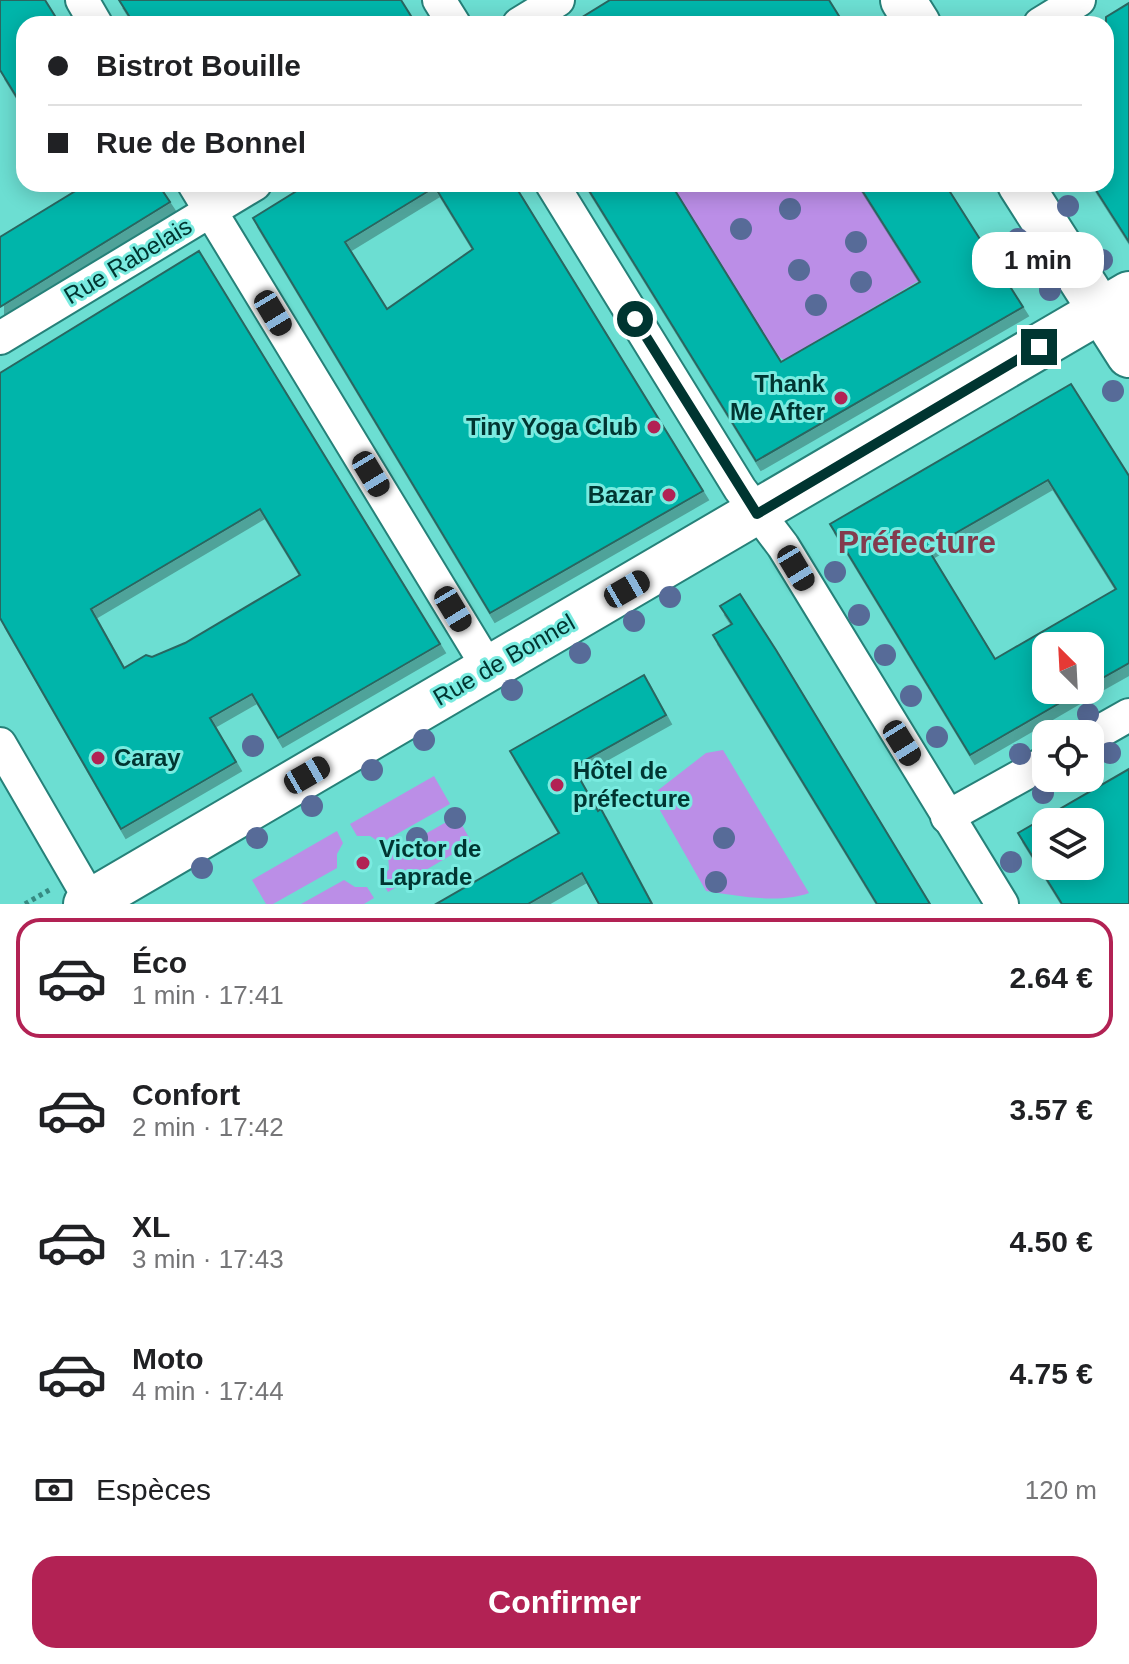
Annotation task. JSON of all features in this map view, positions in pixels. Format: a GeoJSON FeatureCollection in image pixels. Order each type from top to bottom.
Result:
{"type":"FeatureCollection","features":[{"type":"Feature","properties":{"kind":"main road"},"geometry":{"type":"LineString","coordinates":[[1026,192],[1115,302],[1129,355]]}},
{"type":"Feature","properties":{"kind":"main road","name":"Rue de Bonnel"},"geometry":{"type":"LineString","coordinates":[[88,903],[1115,302]]}},
{"type":"Feature","properties":{"kind":"street"},"geometry":{"type":"LineString","coordinates":[[532,16],[558,0]]}},
{"type":"Feature","properties":{"kind":"street"},"geometry":{"type":"LineString","coordinates":[[1053,16],[1079,0]]}},
{"type":"Feature","properties":{"kind":"street"},"geometry":{"type":"LineString","coordinates":[[199,192],[489,669]]}},
{"type":"Feature","properties":{"kind":"street","name":"Rue Rabelais"},"geometry":{"type":"LineString","coordinates":[[0,338],[242,192]]}},
{"type":"Feature","properties":{"kind":"street"},"geometry":{"type":"LineString","coordinates":[[557,192],[757,514],[783,546],[1002,904]]}},
{"type":"Feature","properties":{"kind":"street"},"geometry":{"type":"LineString","coordinates":[[1104,729],[1129,715]]}},
{"type":"Feature","properties":{"kind":"street"},"geometry":{"type":"LineString","coordinates":[[0,744],[88,903]]}},
{"type":"Feature","properties":{"kind":"street"},"geometry":{"type":"LineString","coordinates":[[947,817],[1032,770]]}},
{"type":"Feature","properties":{"kind":"shaded area"},"geometry":{"type":"Polygon","coordinates":[[[676,192],[863,192],[920,280],[784,360],[775,354],[676,192]]]}},
{"type":"Feature","properties":{"kind":"shaded area"},"geometry":{"type":"Polygon","coordinates":[[[723,750],[809,893],[772,899],[706,891],[657,805],[657,791],[706,753],[723,750]]]}},
{"type":"Feature","properties":{"kind":"shaded area"},"geometry":{"type":"Polygon","coordinates":[[[434,776],[450,804],[381,843],[370,836],[357,836],[350,824],[434,776]]]}},
{"type":"Feature","properties":{"kind":"shaded area"},"geometry":{"type":"Polygon","coordinates":[[[457,816],[472,843],[388,892],[381,880],[389,869],[388,855],[457,816]]]}},
{"type":"Feature","properties":{"kind":"shaded area"},"geometry":{"type":"Polygon","coordinates":[[[337,831],[343,843],[337,854],[337,868],[273,904],[266,904],[252,880],[337,831]]]}},
{"type":"Feature","properties":{"kind":"shaded area"},"geometry":{"type":"Polygon","coordinates":[[[344,880],[355,887],[367,887],[374,898],[364,904],[301,904],[344,880]]]}},
{"type":"Feature","properties":{"kind":"building"},"geometry":{"type":"Polygon","coordinates":[[[0,0],[45,0],[55,16],[16,16],[16,96],[0,70],[0,0]]]}},
{"type":"Feature","properties":{"kind":"building"},"geometry":{"type":"Polygon","coordinates":[[[119,0],[401,0],[411,16],[129,16],[119,0]]]}},
{"type":"Feature","properties":{"kind":"building"},"geometry":{"type":"Polygon","coordinates":[[[610,0],[829,0],[839,16],[584,16],[610,0]]]}},
{"type":"Feature","properties":{"kind":"building"},"geometry":{"type":"Polygon","coordinates":[[[1129,3],[1129,242],[1097,192],[1114,192],[1114,16],[1108,16],[1129,3]]]}},
{"type":"Feature","properties":{"kind":"building"},"geometry":{"type":"Polygon","coordinates":[[[74,192],[163,192],[170,202],[0,307],[0,237],[74,192]]]}},
{"type":"Feature","properties":{"kind":"building"},"geometry":{"type":"Polygon","coordinates":[[[295,192],[427,192],[345,242],[387,309],[473,249],[438,192],[519,192],[703,491],[490,613],[253,218],[295,192]]]}},
{"type":"Feature","properties":{"kind":"building"},"geometry":{"type":"Polygon","coordinates":[[[590,192],[676,192],[781,362],[920,282],[863,192],[950,192],[1023,307],[756,461],[590,192]]]}},
{"type":"Feature","properties":{"kind":"building"},"geometry":{"type":"Polygon","coordinates":[[[199,251],[440,644],[278,738],[252,694],[210,718],[236,762],[121,829],[0,618],[0,373],[199,251]],[[260,509],[91,609],[124,668],[146,655],[152,657],[185,643],[300,575],[260,509]]]}},
{"type":"Feature","properties":{"kind":"building"},"geometry":{"type":"Polygon","coordinates":[[[1071,384],[1129,476],[1129,663],[1104,677],[1104,632],[1042,632],[1116,589],[1048,480],[928,549],[995,659],[1032,638],[1032,704],[1058,704],[970,755],[830,524],[1071,384]]]}},
{"type":"Feature","properties":{"kind":"building"},"geometry":{"type":"Polygon","coordinates":[[[740,594],[930,904],[877,904],[713,635],[732,624],[720,606],[740,594]]]}},
{"type":"Feature","properties":{"kind":"building","name":"Hôtel de préfecture"},"geometry":{"type":"Polygon","coordinates":[[[644,675],[666,715],[573,767],[598,811],[601,809],[652,904],[599,904],[582,873],[528,904],[436,904],[559,833],[510,751],[644,675]]]}},
{"type":"Feature","properties":{"kind":"building"},"geometry":{"type":"Polygon","coordinates":[[[1129,769],[1129,904],[1062,904],[1047,880],[1104,880],[1104,808],[1061,808],[1089,792],[1104,792],[1104,783],[1129,769]]]}},
{"type":"Feature","properties":{"kind":"building"},"geometry":{"type":"Polygon","coordinates":[[[1032,825],[1032,856],[1018,833],[1032,825]]]}},
{"type":"Feature","properties":{"kind":"place","name":"Thank Me After"},"geometry":{"type":"Point","coordinates":[841,398]}},
{"type":"Feature","properties":{"kind":"place","name":"Tiny Yoga Club"},"geometry":{"type":"Point","coordinates":[654,427]}},
{"type":"Feature","properties":{"kind":"place","name":"Bazar"},"geometry":{"type":"Point","coordinates":[669,495]}},
{"type":"Feature","properties":{"kind":"place","name":"Caray"},"geometry":{"type":"Point","coordinates":[98,758]}},
{"type":"Feature","properties":{"kind":"place","name":"Hôtel de préfecture"},"geometry":{"type":"Point","coordinates":[557,785]}},
{"type":"Feature","properties":{"kind":"place","name":"Victor de Laprade"},"geometry":{"type":"Point","coordinates":[363,863]}},
{"type":"Feature","properties":{"kind":"district","name":"Préfecture"},"geometry":{"type":"Point","coordinates":[917,542]}},
{"type":"Feature","properties":{"kind":"route"},"geometry":{"type":"LineString","coordinates":[[635,319],[757,514],[1039,347]]}}]}
